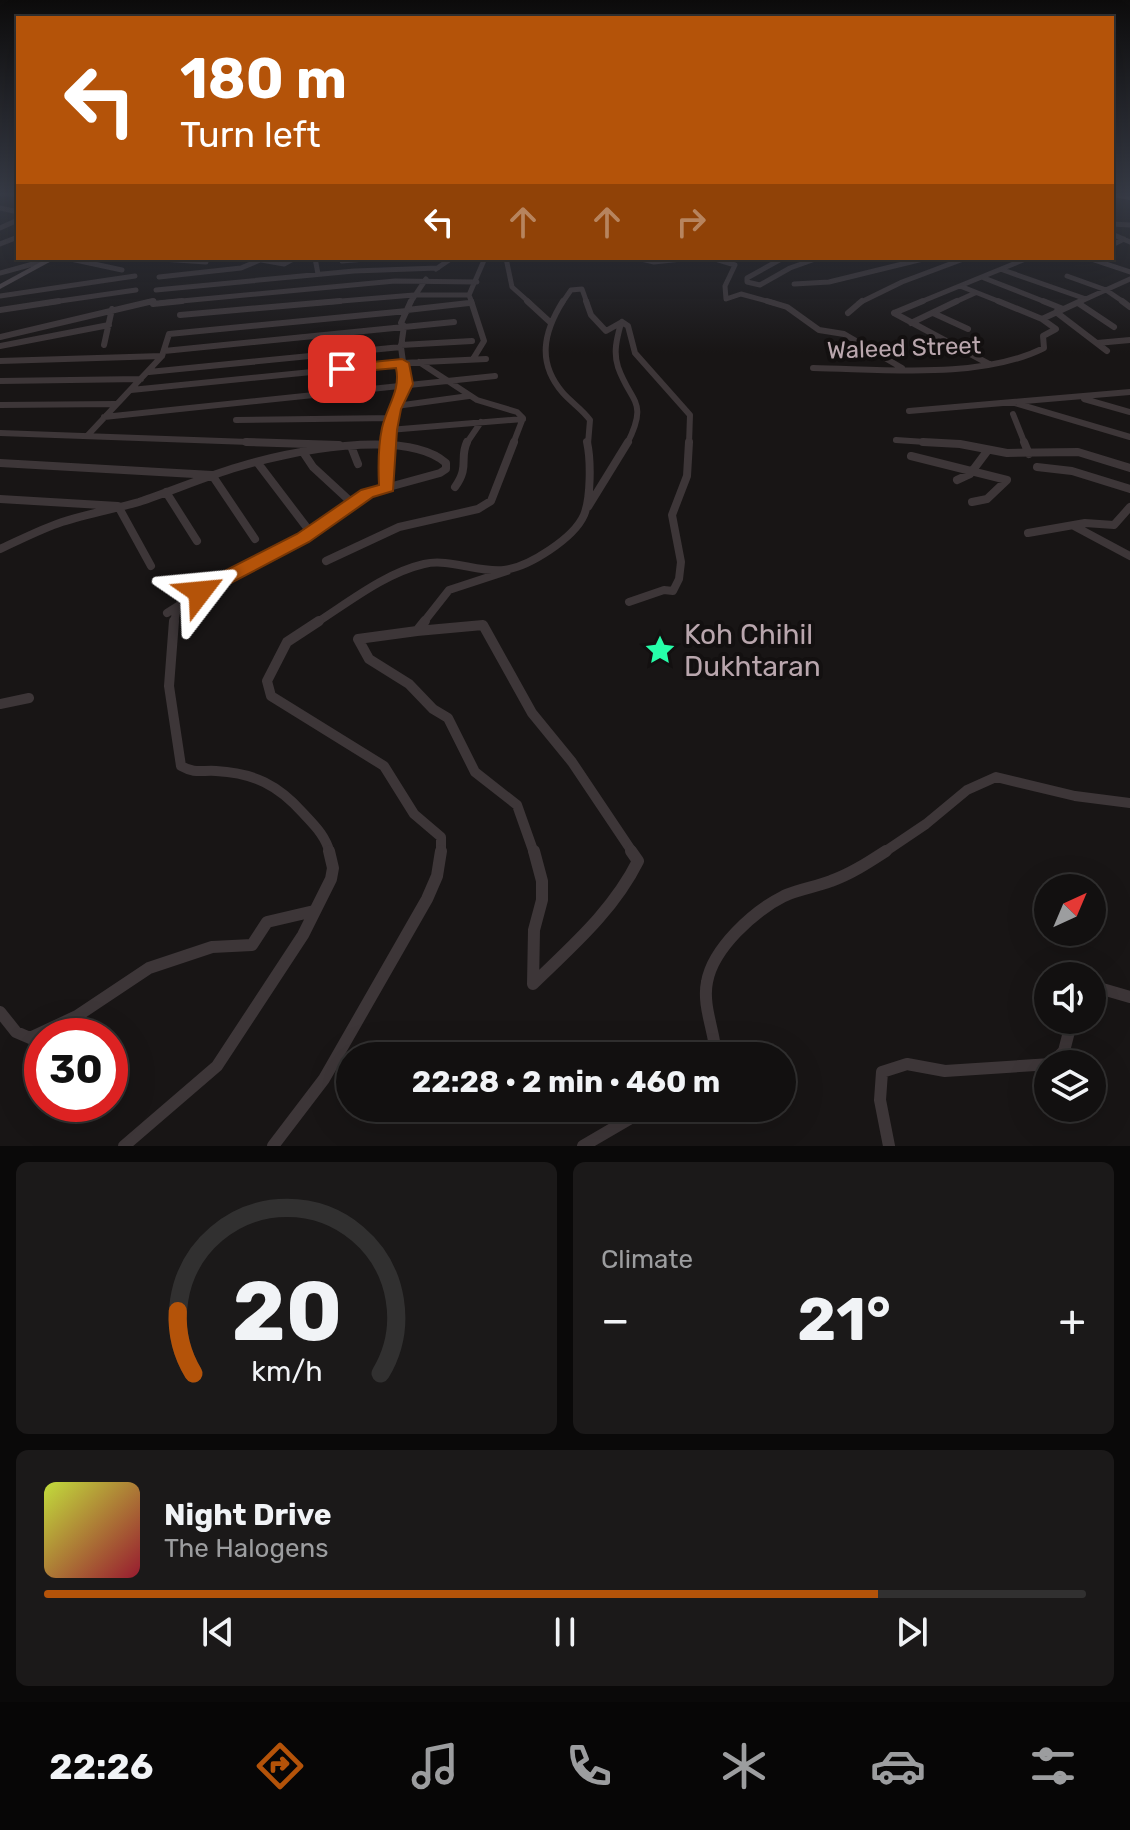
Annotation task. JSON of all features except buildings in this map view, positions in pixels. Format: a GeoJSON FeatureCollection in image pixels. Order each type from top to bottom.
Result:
{"type":"FeatureCollection","features":[{"type":"Feature","properties":{"kind":"street"},"geometry":{"type":"LineString","coordinates":[[0,273],[45,260]]}},
{"type":"Feature","properties":{"kind":"street"},"geometry":{"type":"LineString","coordinates":[[0,287],[48,260]]}},
{"type":"Feature","properties":{"kind":"street"},"geometry":{"type":"LineString","coordinates":[[75,260],[122,270]]}},
{"type":"Feature","properties":{"kind":"street"},"geometry":{"type":"LineString","coordinates":[[176,260],[206,262]]}},
{"type":"Feature","properties":{"kind":"street"},"geometry":{"type":"LineString","coordinates":[[150,313],[159,275],[241,268],[260,260],[284,264]]}},
{"type":"Feature","properties":{"kind":"street"},"geometry":{"type":"LineString","coordinates":[[274,278],[284,264],[291,260]]}},
{"type":"Feature","properties":{"kind":"street"},"geometry":{"type":"LineString","coordinates":[[315,260],[318,274]]}},
{"type":"Feature","properties":{"kind":"street"},"geometry":{"type":"LineString","coordinates":[[342,260],[343,272]]}},
{"type":"Feature","properties":{"kind":"street"},"geometry":{"type":"LineString","coordinates":[[387,488],[389,430],[406,384],[401,346],[404,326],[401,323],[425,280],[449,260]]}},
{"type":"Feature","properties":{"kind":"street"},"geometry":{"type":"LineString","coordinates":[[473,359],[484,341],[475,311],[469,303],[469,295],[484,260]]}},
{"type":"Feature","properties":{"kind":"street"},"geometry":{"type":"LineString","coordinates":[[506,260],[512,287],[551,323]]}},
{"type":"Feature","properties":{"kind":"street"},"geometry":{"type":"LineString","coordinates":[[646,260],[672,260]]}},
{"type":"Feature","properties":{"kind":"street"},"geometry":{"type":"LineString","coordinates":[[723,260],[735,265],[725,286],[726,299],[741,294],[787,307],[819,330],[844,334],[902,368]]}},
{"type":"Feature","properties":{"kind":"street"},"geometry":{"type":"LineString","coordinates":[[779,260],[748,277],[747,282],[762,285],[790,268],[812,260]]}},
{"type":"Feature","properties":{"kind":"street"},"geometry":{"type":"LineString","coordinates":[[794,284],[821,283],[919,260]]}},
{"type":"Feature","properties":{"kind":"street"},"geometry":{"type":"LineString","coordinates":[[937,260],[946,265]]}},
{"type":"Feature","properties":{"kind":"street"},"geometry":{"type":"LineString","coordinates":[[848,313],[854,305],[879,292],[960,260]]}},
{"type":"Feature","properties":{"kind":"street"},"geometry":{"type":"LineString","coordinates":[[989,364],[981,357],[893,314],[1024,260]]}},
{"type":"Feature","properties":{"kind":"street"},"geometry":{"type":"LineString","coordinates":[[1094,260],[1130,272]]}},
{"type":"Feature","properties":{"kind":"street"},"geometry":{"type":"LineString","coordinates":[[156,290],[343,272],[438,268]]}},
{"type":"Feature","properties":{"kind":"street"},"geometry":{"type":"LineString","coordinates":[[1003,270],[1086,300]]}},
{"type":"Feature","properties":{"kind":"street"},"geometry":{"type":"LineString","coordinates":[[0,296],[135,276]]}},
{"type":"Feature","properties":{"kind":"street"},"geometry":{"type":"LineString","coordinates":[[1067,276],[1106,290],[1130,307]]}},
{"type":"Feature","properties":{"kind":"street"},"geometry":{"type":"LineString","coordinates":[[983,278],[1060,310],[1107,351]]}},
{"type":"Feature","properties":{"kind":"street"},"geometry":{"type":"LineString","coordinates":[[960,286],[1042,319],[1130,279]]}},
{"type":"Feature","properties":{"kind":"street"},"geometry":{"type":"LineString","coordinates":[[0,337],[112,309],[154,303],[425,280],[477,282]]}},
{"type":"Feature","properties":{"kind":"street"},"geometry":{"type":"LineString","coordinates":[[1120,284],[1130,289]]}},
{"type":"Feature","properties":{"kind":"street"},"geometry":{"type":"LineString","coordinates":[[584,515],[591,461],[587,441],[590,420],[545,368],[543,346],[557,309],[571,290],[582,289],[591,315],[606,331],[622,322]]}},
{"type":"Feature","properties":{"kind":"street"},"geometry":{"type":"LineString","coordinates":[[0,310],[136,290]]}},
{"type":"Feature","properties":{"kind":"street"},"geometry":{"type":"LineString","coordinates":[[911,323],[975,293]]}},
{"type":"Feature","properties":{"kind":"street"},"geometry":{"type":"LineString","coordinates":[[180,315],[414,295],[469,295]]}},
{"type":"Feature","properties":{"kind":"street"},"geometry":{"type":"LineString","coordinates":[[88,435],[149,372],[163,354],[169,335],[173,332],[469,303]]}},
{"type":"Feature","properties":{"kind":"street"},"geometry":{"type":"LineString","coordinates":[[1078,303],[1114,327]]}},
{"type":"Feature","properties":{"kind":"street"},"geometry":{"type":"LineString","coordinates":[[104,345],[112,309]]}},
{"type":"Feature","properties":{"kind":"street"},"geometry":{"type":"LineString","coordinates":[[933,313],[968,329]]}},
{"type":"Feature","properties":{"kind":"street","name":"Waleed Street"},"geometry":{"type":"LineString","coordinates":[[813,368],[939,369],[989,364],[1044,348],[1043,336],[1056,329],[1042,319]]}},
{"type":"Feature","properties":{"kind":"street"},"geometry":{"type":"LineString","coordinates":[[0,361],[163,354],[454,322]]}},
{"type":"Feature","properties":{"kind":"street"},"geometry":{"type":"LineString","coordinates":[[417,631],[483,625],[532,713],[572,762],[638,861],[629,882],[608,909],[533,984],[534,930],[542,900],[542,881],[527,827],[517,805],[475,772],[448,718],[433,709],[409,684],[369,659],[358,639],[417,631],[449,590],[492,578],[565,539],[584,515],[626,447],[639,411],[634,397],[618,374],[614,358],[614,341],[622,322]]}},
{"type":"Feature","properties":{"kind":"street"},"geometry":{"type":"LineString","coordinates":[[622,322],[628,326],[635,353],[683,405],[690,415],[691,424],[687,476],[672,515],[681,562],[679,579],[673,591],[664,590],[629,602]]}},
{"type":"Feature","properties":{"kind":"street"},"geometry":{"type":"LineString","coordinates":[[0,346],[109,325]]}},
{"type":"Feature","properties":{"kind":"street"},"geometry":{"type":"LineString","coordinates":[[1097,343],[1130,340]]}},
{"type":"Feature","properties":{"kind":"street"},"geometry":{"type":"LineString","coordinates":[[149,372],[472,341]]}},
{"type":"Feature","properties":{"kind":"street"},"geometry":{"type":"LineString","coordinates":[[130,391],[402,363],[486,359]]}},
{"type":"Feature","properties":{"kind":"street"},"geometry":{"type":"LineString","coordinates":[[419,362],[469,395],[517,412],[523,419]]}},
{"type":"Feature","properties":{"kind":"street"},"geometry":{"type":"LineString","coordinates":[[104,417],[495,376]]}},
{"type":"Feature","properties":{"kind":"street"},"geometry":{"type":"LineString","coordinates":[[0,381],[141,379]]}},
{"type":"Feature","properties":{"kind":"street"},"geometry":{"type":"LineString","coordinates":[[909,411],[1130,392]]}},
{"type":"Feature","properties":{"kind":"street"},"geometry":{"type":"LineString","coordinates":[[396,406],[469,395]]}},
{"type":"Feature","properties":{"kind":"street"},"geometry":{"type":"LineString","coordinates":[[1076,397],[1130,412]]}},
{"type":"Feature","properties":{"kind":"street"},"geometry":{"type":"LineString","coordinates":[[1010,402],[1130,437]]}},
{"type":"Feature","properties":{"kind":"street"},"geometry":{"type":"LineString","coordinates":[[0,405],[115,404]]}},
{"type":"Feature","properties":{"kind":"street"},"geometry":{"type":"LineString","coordinates":[[1013,414],[1029,454]]}},
{"type":"Feature","properties":{"kind":"street"},"geometry":{"type":"LineString","coordinates":[[236,420],[392,418]]}},
{"type":"Feature","properties":{"kind":"street"},"geometry":{"type":"LineString","coordinates":[[389,430],[523,419]]}},
{"type":"Feature","properties":{"kind":"street"},"geometry":{"type":"LineString","coordinates":[[326,561],[399,527],[437,516],[461,514],[489,503],[523,419]]}},
{"type":"Feature","properties":{"kind":"street"},"geometry":{"type":"LineString","coordinates":[[455,487],[465,473],[464,446],[482,422]]}},
{"type":"Feature","properties":{"kind":"street"},"geometry":{"type":"LineString","coordinates":[[0,433],[348,446]]}},
{"type":"Feature","properties":{"kind":"street"},"geometry":{"type":"LineString","coordinates":[[896,440],[1029,454],[1078,452],[1130,468]]}},
{"type":"Feature","properties":{"kind":"street"},"geometry":{"type":"LineString","coordinates":[[2,547],[60,523],[212,475],[303,452],[388,444],[437,455],[443,458],[446,469],[351,502],[311,533],[218,581],[172,610],[167,681],[181,766],[193,773],[215,771],[261,778],[295,802],[326,838],[333,868],[331,879],[303,935],[217,1066],[124,1146]]}},
{"type":"Feature","properties":{"kind":"street"},"geometry":{"type":"LineString","coordinates":[[348,446],[358,464]]}},
{"type":"Feature","properties":{"kind":"street"},"geometry":{"type":"LineString","coordinates":[[957,480],[970,474],[988,450]]}},
{"type":"Feature","properties":{"kind":"street"},"geometry":{"type":"LineString","coordinates":[[303,452],[313,467],[351,502]]}},
{"type":"Feature","properties":{"kind":"street"},"geometry":{"type":"LineString","coordinates":[[911,456],[970,474],[1007,480],[987,499],[972,502]]}},
{"type":"Feature","properties":{"kind":"street"},"geometry":{"type":"LineString","coordinates":[[257,462],[311,533]]}},
{"type":"Feature","properties":{"kind":"street"},"geometry":{"type":"LineString","coordinates":[[0,463],[212,475]]}},
{"type":"Feature","properties":{"kind":"street"},"geometry":{"type":"LineString","coordinates":[[1037,467],[1054,466],[1078,471],[1130,489]]}},
{"type":"Feature","properties":{"kind":"street"},"geometry":{"type":"LineString","coordinates":[[212,475],[255,539]]}},
{"type":"Feature","properties":{"kind":"street"},"geometry":{"type":"LineString","coordinates":[[166,492],[197,541]]}},
{"type":"Feature","properties":{"kind":"street"},"geometry":{"type":"LineString","coordinates":[[0,499],[118,506]]}},
{"type":"Feature","properties":{"kind":"street"},"geometry":{"type":"LineString","coordinates":[[118,506],[151,566]]}},
{"type":"Feature","properties":{"kind":"street"},"geometry":{"type":"LineString","coordinates":[[1028,533],[1073,525],[1114,525],[1130,507]]}},
{"type":"Feature","properties":{"kind":"street"},"geometry":{"type":"LineString","coordinates":[[1073,525],[1130,556]]}},
{"type":"Feature","properties":{"kind":"street"},"geometry":{"type":"LineString","coordinates":[[273,1146],[324,1079],[439,878],[442,847],[441,837],[414,814],[384,766],[271,696],[267,681],[287,642],[380,582],[426,563],[491,570],[514,567]]}},
{"type":"Feature","properties":{"kind":"street"},"geometry":{"type":"LineString","coordinates":[[0,704],[29,698]]}},
{"type":"Feature","properties":{"kind":"street"},"geometry":{"type":"LineString","coordinates":[[717,1042],[708,1005],[708,976],[735,937],[773,902],[790,892],[843,876],[929,822],[945,805],[986,779],[996,777],[1075,796],[1130,803]]}},
{"type":"Feature","properties":{"kind":"street"},"geometry":{"type":"LineString","coordinates":[[0,1012],[16,1032],[30,1038],[77,1016],[149,968],[212,947],[252,945],[267,922],[314,911]]}},
{"type":"Feature","properties":{"kind":"street"},"geometry":{"type":"LineString","coordinates":[[1106,990],[1130,997]]}},
{"type":"Feature","properties":{"kind":"street"},"geometry":{"type":"LineString","coordinates":[[889,1146],[880,1100],[882,1072],[907,1064],[945,1071],[1051,1064],[1064,1051],[1068,1034]]}},
{"type":"Feature","properties":{"kind":"street"},"geometry":{"type":"LineString","coordinates":[[583,1146],[624,1122]]}},
{"type":"Feature","properties":{"kind":"place","name":"Koh Chihil Dukhtaran"},"geometry":{"type":"Point","coordinates":[660,650]}},
{"type":"Feature","properties":{"kind":"route"},"geometry":{"type":"LineString","coordinates":[[200,592],[303,538],[367,493],[387,488],[389,430],[394,409],[406,384],[402,363],[342,369]]}}]}
